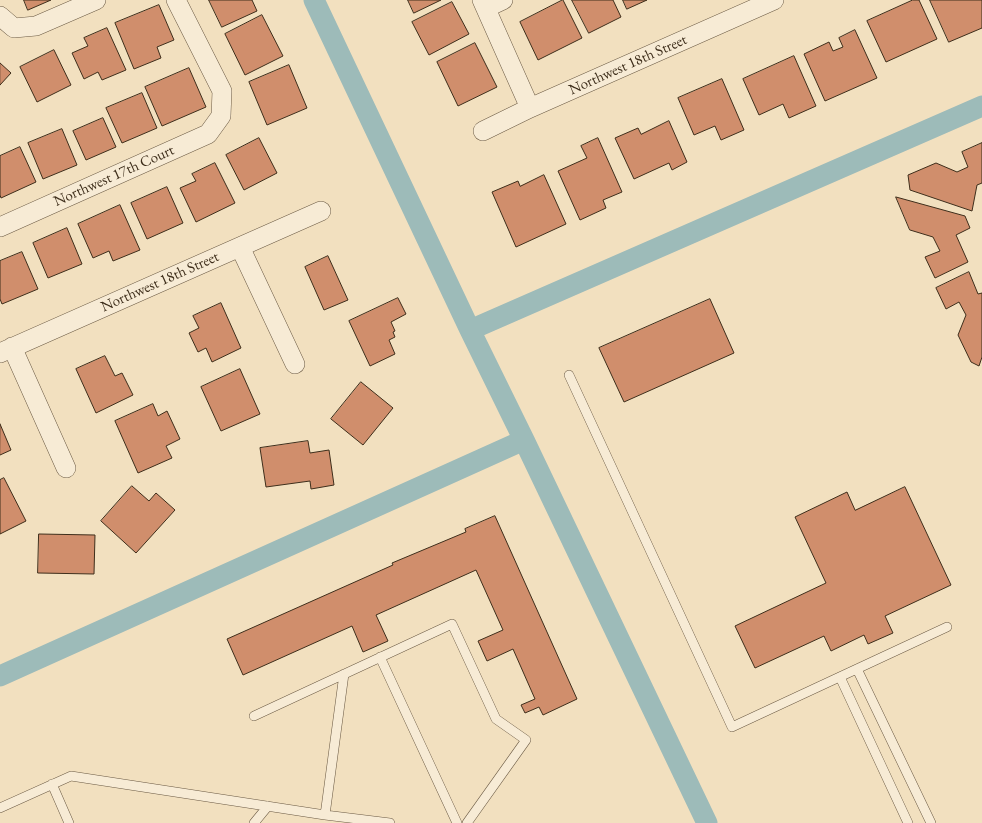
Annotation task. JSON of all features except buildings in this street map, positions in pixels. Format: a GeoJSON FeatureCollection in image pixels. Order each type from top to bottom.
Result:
{"type":"FeatureCollection","features":[{"type":"Feature","properties":{"kind":"street"},"geometry":{"type":"LineString","coordinates":[[7,22],[36,26],[96,0]]}},
{"type":"Feature","properties":{"kind":"street","name":"Northwest 17th Court"},"geometry":{"type":"LineString","coordinates":[[0,227],[208,134],[221,116],[222,91],[176,0]]}},
{"type":"Feature","properties":{"kind":"street"},"geometry":{"type":"LineString","coordinates":[[503,0],[484,4],[530,108]]}},
{"type":"Feature","properties":{"kind":"street","name":"Northwest 18th Street"},"geometry":{"type":"LineString","coordinates":[[483,131],[530,108],[774,0]]}},
{"type":"Feature","properties":{"kind":"street","name":"Northwest 18th Street"},"geometry":{"type":"LineString","coordinates":[[6,350],[321,211]]}},
{"type":"Feature","properties":{"kind":"street"},"geometry":{"type":"LineString","coordinates":[[240,247],[294,364]]}},
{"type":"Feature","properties":{"kind":"street"},"geometry":{"type":"LineString","coordinates":[[6,350],[66,468]]}},
{"type":"Feature","properties":{"kind":"lane"},"geometry":{"type":"LineString","coordinates":[[569,375],[732,727],[947,627]]}},
{"type":"Feature","properties":{"kind":"lane"},"geometry":{"type":"LineString","coordinates":[[254,716],[452,624],[496,719],[526,740],[467,823]]}},
{"type":"Feature","properties":{"kind":"lane"},"geometry":{"type":"LineString","coordinates":[[380,657],[457,823]]}},
{"type":"Feature","properties":{"kind":"lane"},"geometry":{"type":"LineString","coordinates":[[857,669],[931,823]]}},
{"type":"Feature","properties":{"kind":"lane"},"geometry":{"type":"LineString","coordinates":[[326,815],[344,674]]}},
{"type":"Feature","properties":{"kind":"lane"},"geometry":{"type":"LineString","coordinates":[[840,677],[908,823]]}},
{"type":"Feature","properties":{"kind":"lane"},"geometry":{"type":"LineString","coordinates":[[0,808],[71,776],[326,815],[390,823]]}},
{"type":"Feature","properties":{"kind":"lane"},"geometry":{"type":"LineString","coordinates":[[52,784],[69,823]]}},
{"type":"Feature","properties":{"kind":"lane"},"geometry":{"type":"LineString","coordinates":[[254,823],[268,806]]}},
{"type":"Feature","properties":{"kind":"waterway"},"geometry":{"type":"LineString","coordinates":[[314,0],[470,330],[707,823]]}},
{"type":"Feature","properties":{"kind":"waterway"},"geometry":{"type":"LineString","coordinates":[[470,330],[982,106]]}},
{"type":"Feature","properties":{"kind":"waterway"},"geometry":{"type":"LineString","coordinates":[[0,676],[524,440]]}}]}
